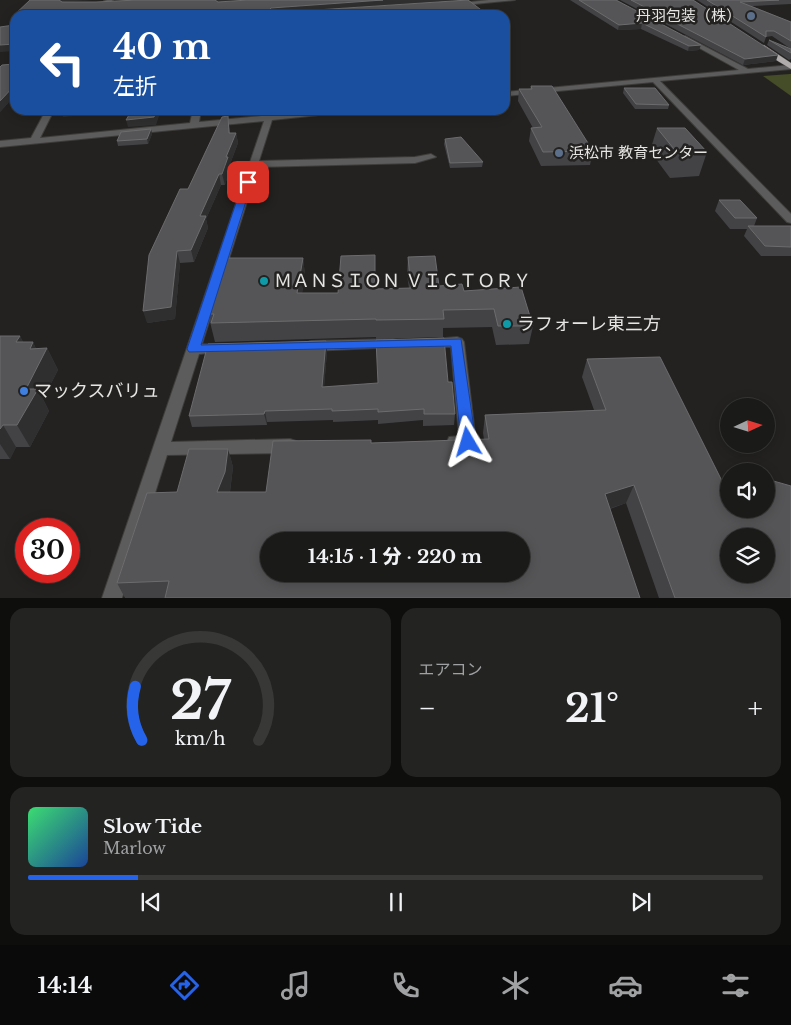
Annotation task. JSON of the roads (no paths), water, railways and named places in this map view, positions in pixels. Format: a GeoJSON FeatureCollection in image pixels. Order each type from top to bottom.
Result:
{"type":"FeatureCollection","features":[{"type":"Feature","properties":{"kind":"highway"},"geometry":{"type":"LineString","coordinates":[[757,44],[791,67]]}},
{"type":"Feature","properties":{"kind":"street"},"geometry":{"type":"LineString","coordinates":[[451,4],[512,0]]}},
{"type":"Feature","properties":{"kind":"street"},"geometry":{"type":"LineString","coordinates":[[96,3],[108,1]]}},
{"type":"Feature","properties":{"kind":"street"},"geometry":{"type":"LineString","coordinates":[[102,9],[108,1]]}},
{"type":"Feature","properties":{"kind":"street"},"geometry":{"type":"LineString","coordinates":[[480,2],[485,7]]}},
{"type":"Feature","properties":{"kind":"street"},"geometry":{"type":"LineString","coordinates":[[679,35],[746,71]]}},
{"type":"Feature","properties":{"kind":"street"},"geometry":{"type":"LineString","coordinates":[[510,94],[791,67]]}},
{"type":"Feature","properties":{"kind":"street"},"geometry":{"type":"LineString","coordinates":[[654,80],[791,220]]}},
{"type":"Feature","properties":{"kind":"street"},"geometry":{"type":"LineString","coordinates":[[34,140],[47,115]]}},
{"type":"Feature","properties":{"kind":"street"},"geometry":{"type":"LineString","coordinates":[[194,125],[196,115]]}},
{"type":"Feature","properties":{"kind":"street"},"geometry":{"type":"LineString","coordinates":[[0,144],[269,118],[282,115]]}},
{"type":"Feature","properties":{"kind":"street"},"geometry":{"type":"LineString","coordinates":[[112,598],[269,118]]}},
{"type":"Feature","properties":{"kind":"street"},"geometry":{"type":"LineString","coordinates":[[254,164],[415,160],[431,157]]}},
{"type":"Feature","properties":{"kind":"street"},"geometry":{"type":"LineString","coordinates":[[300,346],[457,342],[468,442],[438,442]]}},
{"type":"Feature","properties":{"kind":"street"},"geometry":{"type":"LineString","coordinates":[[193,349],[232,348]]}},
{"type":"Feature","properties":{"kind":"street"},"geometry":{"type":"LineString","coordinates":[[160,449],[309,446]]}},
{"type":"Feature","properties":{"kind":"place","name":"丹羽包装（株）"},"geometry":{"type":"Point","coordinates":[751,16]}},
{"type":"Feature","properties":{"kind":"place","name":"浜松市 教育センター"},"geometry":{"type":"Point","coordinates":[559,153]}},
{"type":"Feature","properties":{"kind":"place","name":"ＭＡＮＳＩＯＮ ＶＩＣＴＯＲＹ"},"geometry":{"type":"Point","coordinates":[264,281]}},
{"type":"Feature","properties":{"kind":"place","name":"ラフォーレ東三方"},"geometry":{"type":"Point","coordinates":[507,324]}},
{"type":"Feature","properties":{"kind":"place","name":"マックスバリュ"},"geometry":{"type":"Point","coordinates":[24,391]}}]}
